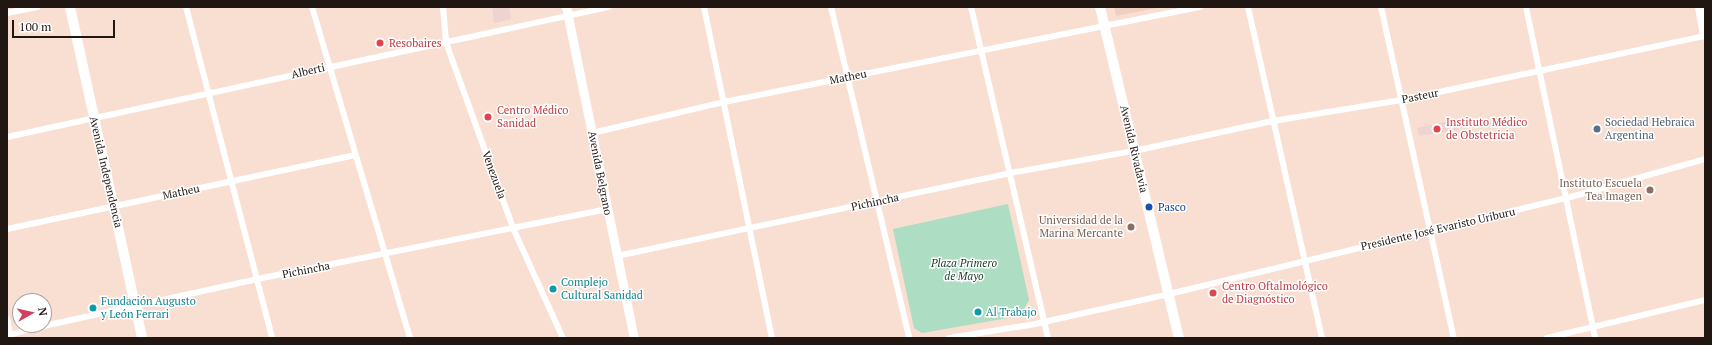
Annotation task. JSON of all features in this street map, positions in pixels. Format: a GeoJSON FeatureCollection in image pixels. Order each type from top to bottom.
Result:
{"type":"FeatureCollection","features":[{"type":"Feature","properties":{"kind":"main road","name":"Avenida Independencia"},"geometry":{"type":"LineString","coordinates":[[70,7],[142,338]]}},
{"type":"Feature","properties":{"kind":"main road","name":"Avenida Rivadavia"},"geometry":{"type":"LineString","coordinates":[[1100,7],[1179,338]]}},
{"type":"Feature","properties":{"kind":"main road"},"geometry":{"type":"LineString","coordinates":[[1700,7],[1705,36]]}},
{"type":"Feature","properties":{"kind":"main road","name":"Avenida Belgrano"},"geometry":{"type":"LineString","coordinates":[[567,11],[606,208],[634,338]]}},
{"type":"Feature","properties":{"kind":"street"},"geometry":{"type":"LineString","coordinates":[[7,13],[38,7]]}},
{"type":"Feature","properties":{"kind":"street"},"geometry":{"type":"LineString","coordinates":[[186,7],[272,338]]}},
{"type":"Feature","properties":{"kind":"street"},"geometry":{"type":"LineString","coordinates":[[312,7],[354,155],[386,254],[410,338]]}},
{"type":"Feature","properties":{"kind":"street","name":"Venezuela"},"geometry":{"type":"LineString","coordinates":[[443,7],[446,42],[513,228],[563,338]]}},
{"type":"Feature","properties":{"kind":"street","name":"Alberti"},"geometry":{"type":"LineString","coordinates":[[7,137],[329,66],[446,42],[567,11],[609,7]]}},
{"type":"Feature","properties":{"kind":"street"},"geometry":{"type":"LineString","coordinates":[[704,7],[772,338]]}},
{"type":"Feature","properties":{"kind":"street"},"geometry":{"type":"LineString","coordinates":[[831,7],[909,338]]}},
{"type":"Feature","properties":{"kind":"street"},"geometry":{"type":"LineString","coordinates":[[971,7],[1048,338]]}},
{"type":"Feature","properties":{"kind":"street","name":"Matheu"},"geometry":{"type":"LineString","coordinates":[[592,133],[724,102],[1201,7]]}},
{"type":"Feature","properties":{"kind":"street"},"geometry":{"type":"LineString","coordinates":[[1248,7],[1322,338]]}},
{"type":"Feature","properties":{"kind":"street"},"geometry":{"type":"LineString","coordinates":[[1381,7],[1454,338]]}},
{"type":"Feature","properties":{"kind":"street"},"geometry":{"type":"LineString","coordinates":[[1526,7],[1595,338]]}},
{"type":"Feature","properties":{"kind":"street","name":"Pasteur"},"geometry":{"type":"LineString","coordinates":[[1134,151],[1273,121],[1401,100],[1540,72],[1705,36]]}},
{"type":"Feature","properties":{"kind":"street","name":"Pichincha"},"geometry":{"type":"LineString","coordinates":[[616,256],[1010,173],[1134,151]]}},
{"type":"Feature","properties":{"kind":"street","name":"Matheu"},"geometry":{"type":"LineString","coordinates":[[7,229],[354,155]]}},
{"type":"Feature","properties":{"kind":"street","name":"Presidente José Evaristo Uriburu"},"geometry":{"type":"LineString","coordinates":[[1169,294],[1429,230],[1567,198],[1705,159]]}},
{"type":"Feature","properties":{"kind":"street","name":"Pichincha"},"geometry":{"type":"LineString","coordinates":[[9,336],[257,279],[386,254],[606,208]]}},
{"type":"Feature","properties":{"kind":"street"},"geometry":{"type":"LineString","coordinates":[[949,338],[1044,321],[1169,294]]}},
{"type":"Feature","properties":{"kind":"street"},"geometry":{"type":"LineString","coordinates":[[1547,338],[1705,300]]}},
{"type":"Feature","properties":{"kind":"street"},"geometry":{"type":"LineString","coordinates":[[7,319],[9,336]]}},
{"type":"Feature","properties":{"kind":"shaded area"},"geometry":{"type":"Polygon","coordinates":[[[492,7],[509,7],[511,19],[494,23],[492,7]]]}},
{"type":"Feature","properties":{"kind":"shaded area"},"geometry":{"type":"Polygon","coordinates":[[[1114,7],[1161,7],[1116,16],[1114,7]]]}},
{"type":"Feature","properties":{"kind":"shaded area","name":"Instituto Médico de Obstetricia"},"geometry":{"type":"Polygon","coordinates":[[[1455,120],[1458,130],[1419,136],[1417,128],[1455,120]]]}},
{"type":"Feature","properties":{"kind":"green space","name":"Plaza Primero de Mayo"},"geometry":{"type":"Polygon","coordinates":[[[1008,204],[1029,300],[1020,316],[922,333],[914,328],[893,229],[1008,204]]]}},
{"type":"Feature","properties":{"kind":"place","name":"Resobaires"},"geometry":{"type":"Point","coordinates":[380,43]}},
{"type":"Feature","properties":{"kind":"place","name":"Centro Médico Sanidad"},"geometry":{"type":"Point","coordinates":[488,117]}},
{"type":"Feature","properties":{"kind":"place","name":"Instituto Médico de Obstetricia"},"geometry":{"type":"Point","coordinates":[1437,129]}},
{"type":"Feature","properties":{"kind":"place","name":"Sociedad Hebraica Argentina"},"geometry":{"type":"Point","coordinates":[1597,129]}},
{"type":"Feature","properties":{"kind":"place","name":"Instituto Escuela Tea Imagen"},"geometry":{"type":"Point","coordinates":[1650,190]}},
{"type":"Feature","properties":{"kind":"place","name":"Pasco"},"geometry":{"type":"Point","coordinates":[1149,207]}},
{"type":"Feature","properties":{"kind":"place","name":"Universidad de la Marina Mercante"},"geometry":{"type":"Point","coordinates":[1131,227]}},
{"type":"Feature","properties":{"kind":"place","name":"Complejo Cultural Sanidad"},"geometry":{"type":"Point","coordinates":[553,289]}},
{"type":"Feature","properties":{"kind":"place","name":"Centro Oftalmológico de Diagnóstico"},"geometry":{"type":"Point","coordinates":[1213,293]}},
{"type":"Feature","properties":{"kind":"place","name":"Fundación Augusto y León Ferrari"},"geometry":{"type":"Point","coordinates":[93,308]}},
{"type":"Feature","properties":{"kind":"place","name":"Al Trabajo"},"geometry":{"type":"Point","coordinates":[978,312]}}]}
